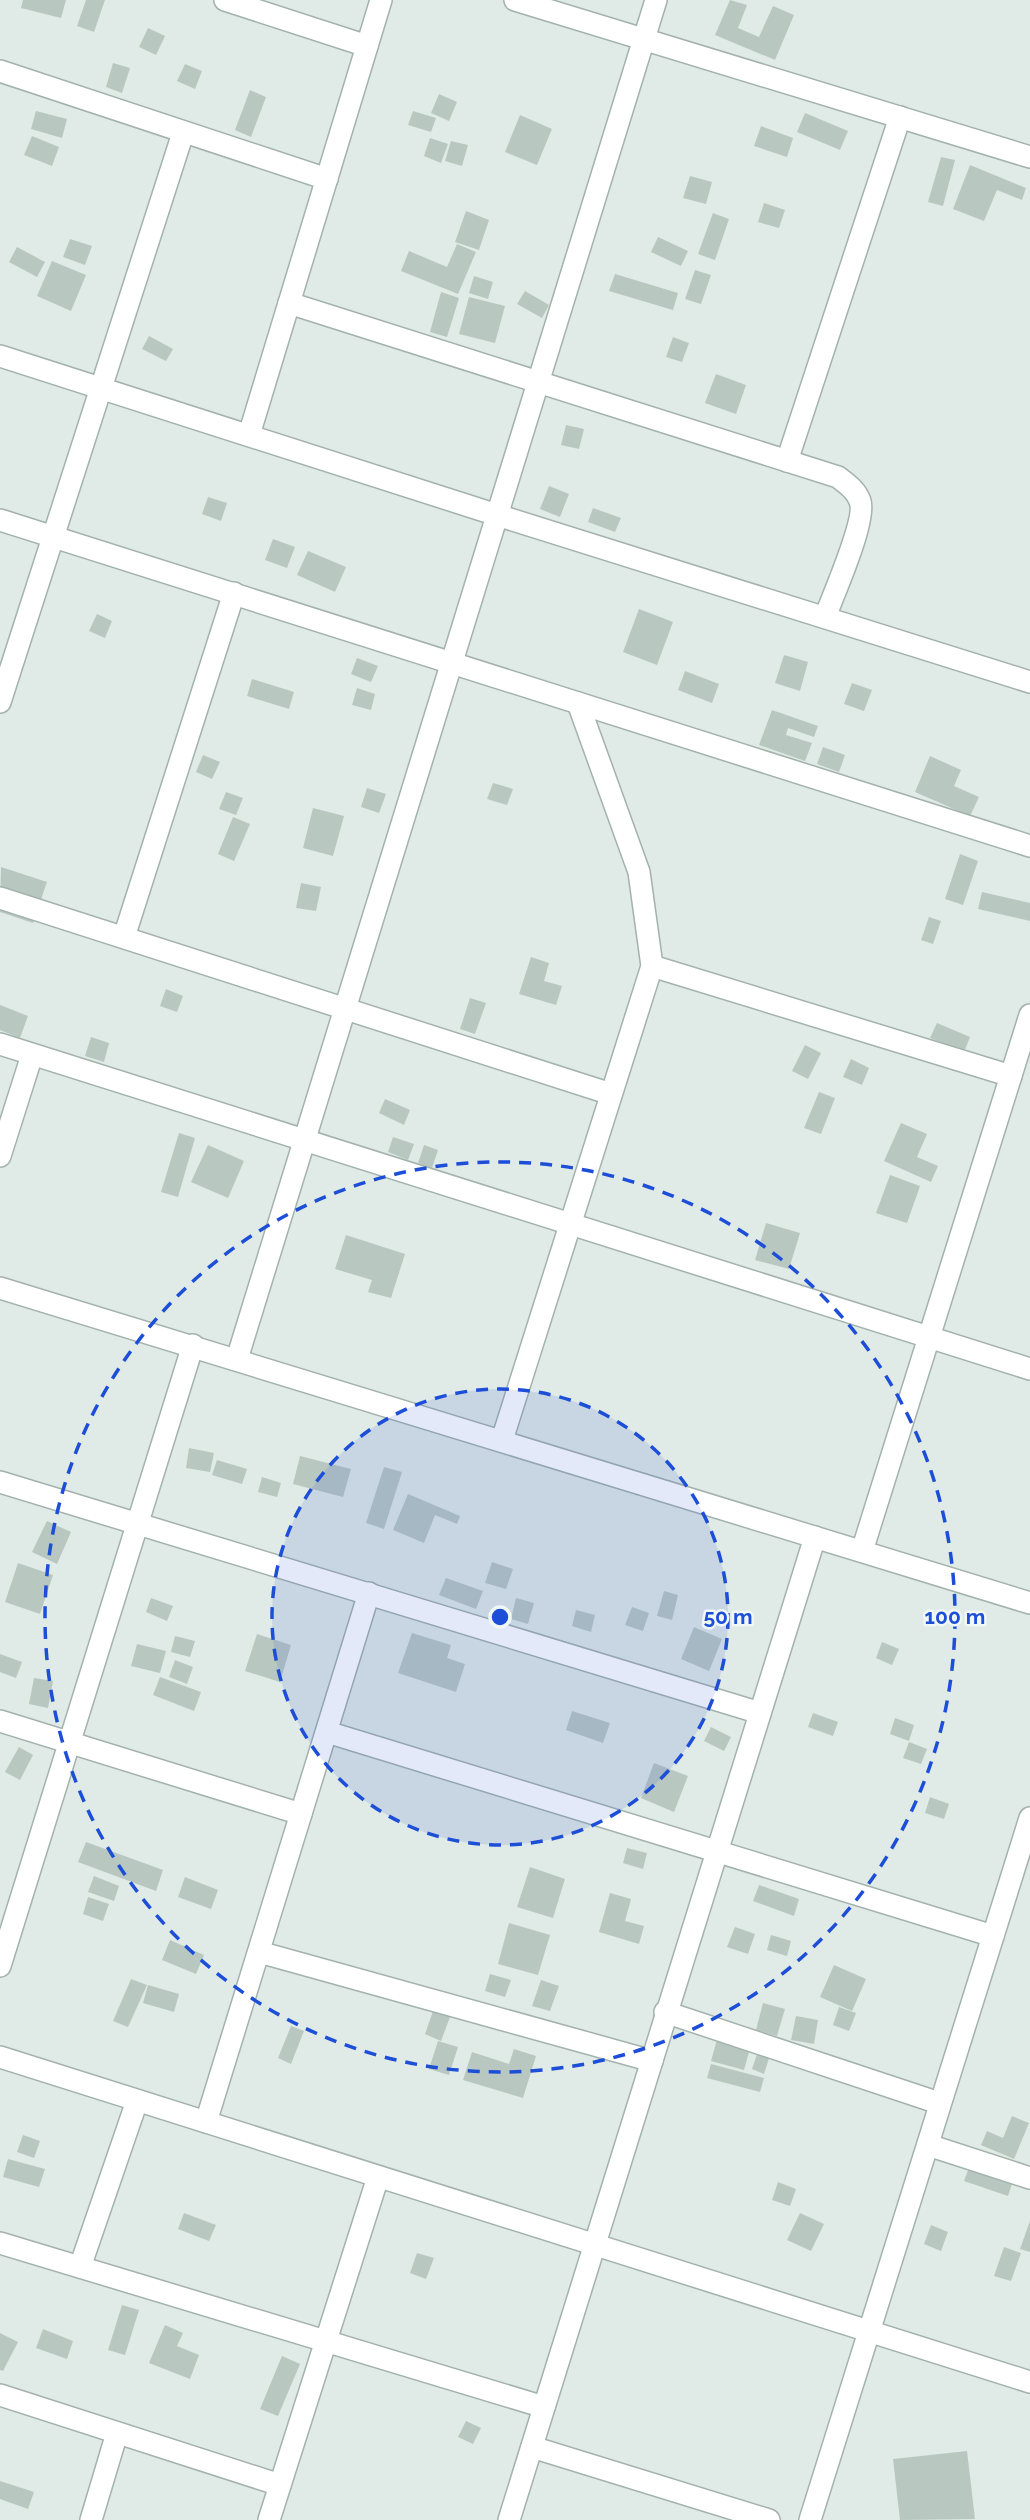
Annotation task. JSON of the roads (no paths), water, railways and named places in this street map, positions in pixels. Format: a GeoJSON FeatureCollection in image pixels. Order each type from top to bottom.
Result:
{"type":"FeatureCollection","features":[{"type":"Feature","properties":{"kind":"street"},"geometry":{"type":"LineString","coordinates":[[225,0],[367,46]]}},
{"type":"Feature","properties":{"kind":"street"},"geometry":{"type":"LineString","coordinates":[[249,435],[381,0]]}},
{"type":"Feature","properties":{"kind":"street"},"geometry":{"type":"LineString","coordinates":[[515,0],[1030,157]]}},
{"type":"Feature","properties":{"kind":"street"},"geometry":{"type":"LineString","coordinates":[[237,1359],[656,0]]}},
{"type":"Feature","properties":{"kind":"street"},"geometry":{"type":"LineString","coordinates":[[0,71],[327,179]]}},
{"type":"Feature","properties":{"kind":"street"},"geometry":{"type":"LineString","coordinates":[[787,460],[900,117]]}},
{"type":"Feature","properties":{"kind":"street"},"geometry":{"type":"LineString","coordinates":[[0,702],[183,133]]}},
{"type":"Feature","properties":{"kind":"street"},"geometry":{"type":"LineString","coordinates":[[289,303],[838,477],[853,489],[862,503],[860,521],[825,617]]}},
{"type":"Feature","properties":{"kind":"street"},"geometry":{"type":"LineString","coordinates":[[0,356],[1030,682]]}},
{"type":"Feature","properties":{"kind":"street"},"geometry":{"type":"LineString","coordinates":[[0,520],[1030,846]]}},
{"type":"Feature","properties":{"kind":"street"},"geometry":{"type":"LineString","coordinates":[[124,936],[234,593]]}},
{"type":"Feature","properties":{"kind":"street"},"geometry":{"type":"LineString","coordinates":[[502,1440],[652,966],[639,873],[578,703]]}},
{"type":"Feature","properties":{"kind":"street"},"geometry":{"type":"LineString","coordinates":[[0,898],[611,1094]]}},
{"type":"Feature","properties":{"kind":"street"},"geometry":{"type":"LineString","coordinates":[[652,966],[1011,1076]]}},
{"type":"Feature","properties":{"kind":"street"},"geometry":{"type":"LineString","coordinates":[[862,1551],[1030,1015]]}},
{"type":"Feature","properties":{"kind":"street"},"geometry":{"type":"LineString","coordinates":[[0,1044],[1030,1369]]}},
{"type":"Feature","properties":{"kind":"street"},"geometry":{"type":"LineString","coordinates":[[0,1156],[32,1055]]}},
{"type":"Feature","properties":{"kind":"street"},"geometry":{"type":"LineString","coordinates":[[0,1288],[1030,1603]]}},
{"type":"Feature","properties":{"kind":"street"},"geometry":{"type":"LineString","coordinates":[[0,1966],[193,1345]]}},
{"type":"Feature","properties":{"kind":"street"},"geometry":{"type":"LineString","coordinates":[[0,1482],[760,1713]]}},
{"type":"Feature","properties":{"kind":"street"},"geometry":{"type":"LineString","coordinates":[[509,2520],[815,1537]]}},
{"type":"Feature","properties":{"kind":"street"},"geometry":{"type":"LineString","coordinates":[[206,2122],[369,1594]]}},
{"type":"Feature","properties":{"kind":"street"},"geometry":{"type":"LineString","coordinates":[[0,1721],[301,1814]]}},
{"type":"Feature","properties":{"kind":"street"},"geometry":{"type":"LineString","coordinates":[[327,1732],[993,1936]]}},
{"type":"Feature","properties":{"kind":"street"},"geometry":{"type":"LineString","coordinates":[[810,2520],[1030,1818]]}},
{"type":"Feature","properties":{"kind":"street"},"geometry":{"type":"LineString","coordinates":[[259,1952],[652,2061]]}},
{"type":"Feature","properties":{"kind":"street"},"geometry":{"type":"LineString","coordinates":[[665,2012],[939,2103]]}},
{"type":"Feature","properties":{"kind":"street"},"geometry":{"type":"LineString","coordinates":[[0,2057],[1030,2382]]}},
{"type":"Feature","properties":{"kind":"street"},"geometry":{"type":"LineString","coordinates":[[80,2267],[137,2101]]}},
{"type":"Feature","properties":{"kind":"street"},"geometry":{"type":"LineString","coordinates":[[928,2145],[1030,2178]]}},
{"type":"Feature","properties":{"kind":"street"},"geometry":{"type":"LineString","coordinates":[[269,2520],[378,2176]]}},
{"type":"Feature","properties":{"kind":"street"},"geometry":{"type":"LineString","coordinates":[[0,2244],[544,2407]]}},
{"type":"Feature","properties":{"kind":"street"},"geometry":{"type":"LineString","coordinates":[[0,2395],[280,2485]]}},
{"type":"Feature","properties":{"kind":"street"},"geometry":{"type":"LineString","coordinates":[[91,2520],[117,2433]]}},
{"type":"Feature","properties":{"kind":"street"},"geometry":{"type":"LineString","coordinates":[[531,2447],[769,2520]]}}]}
